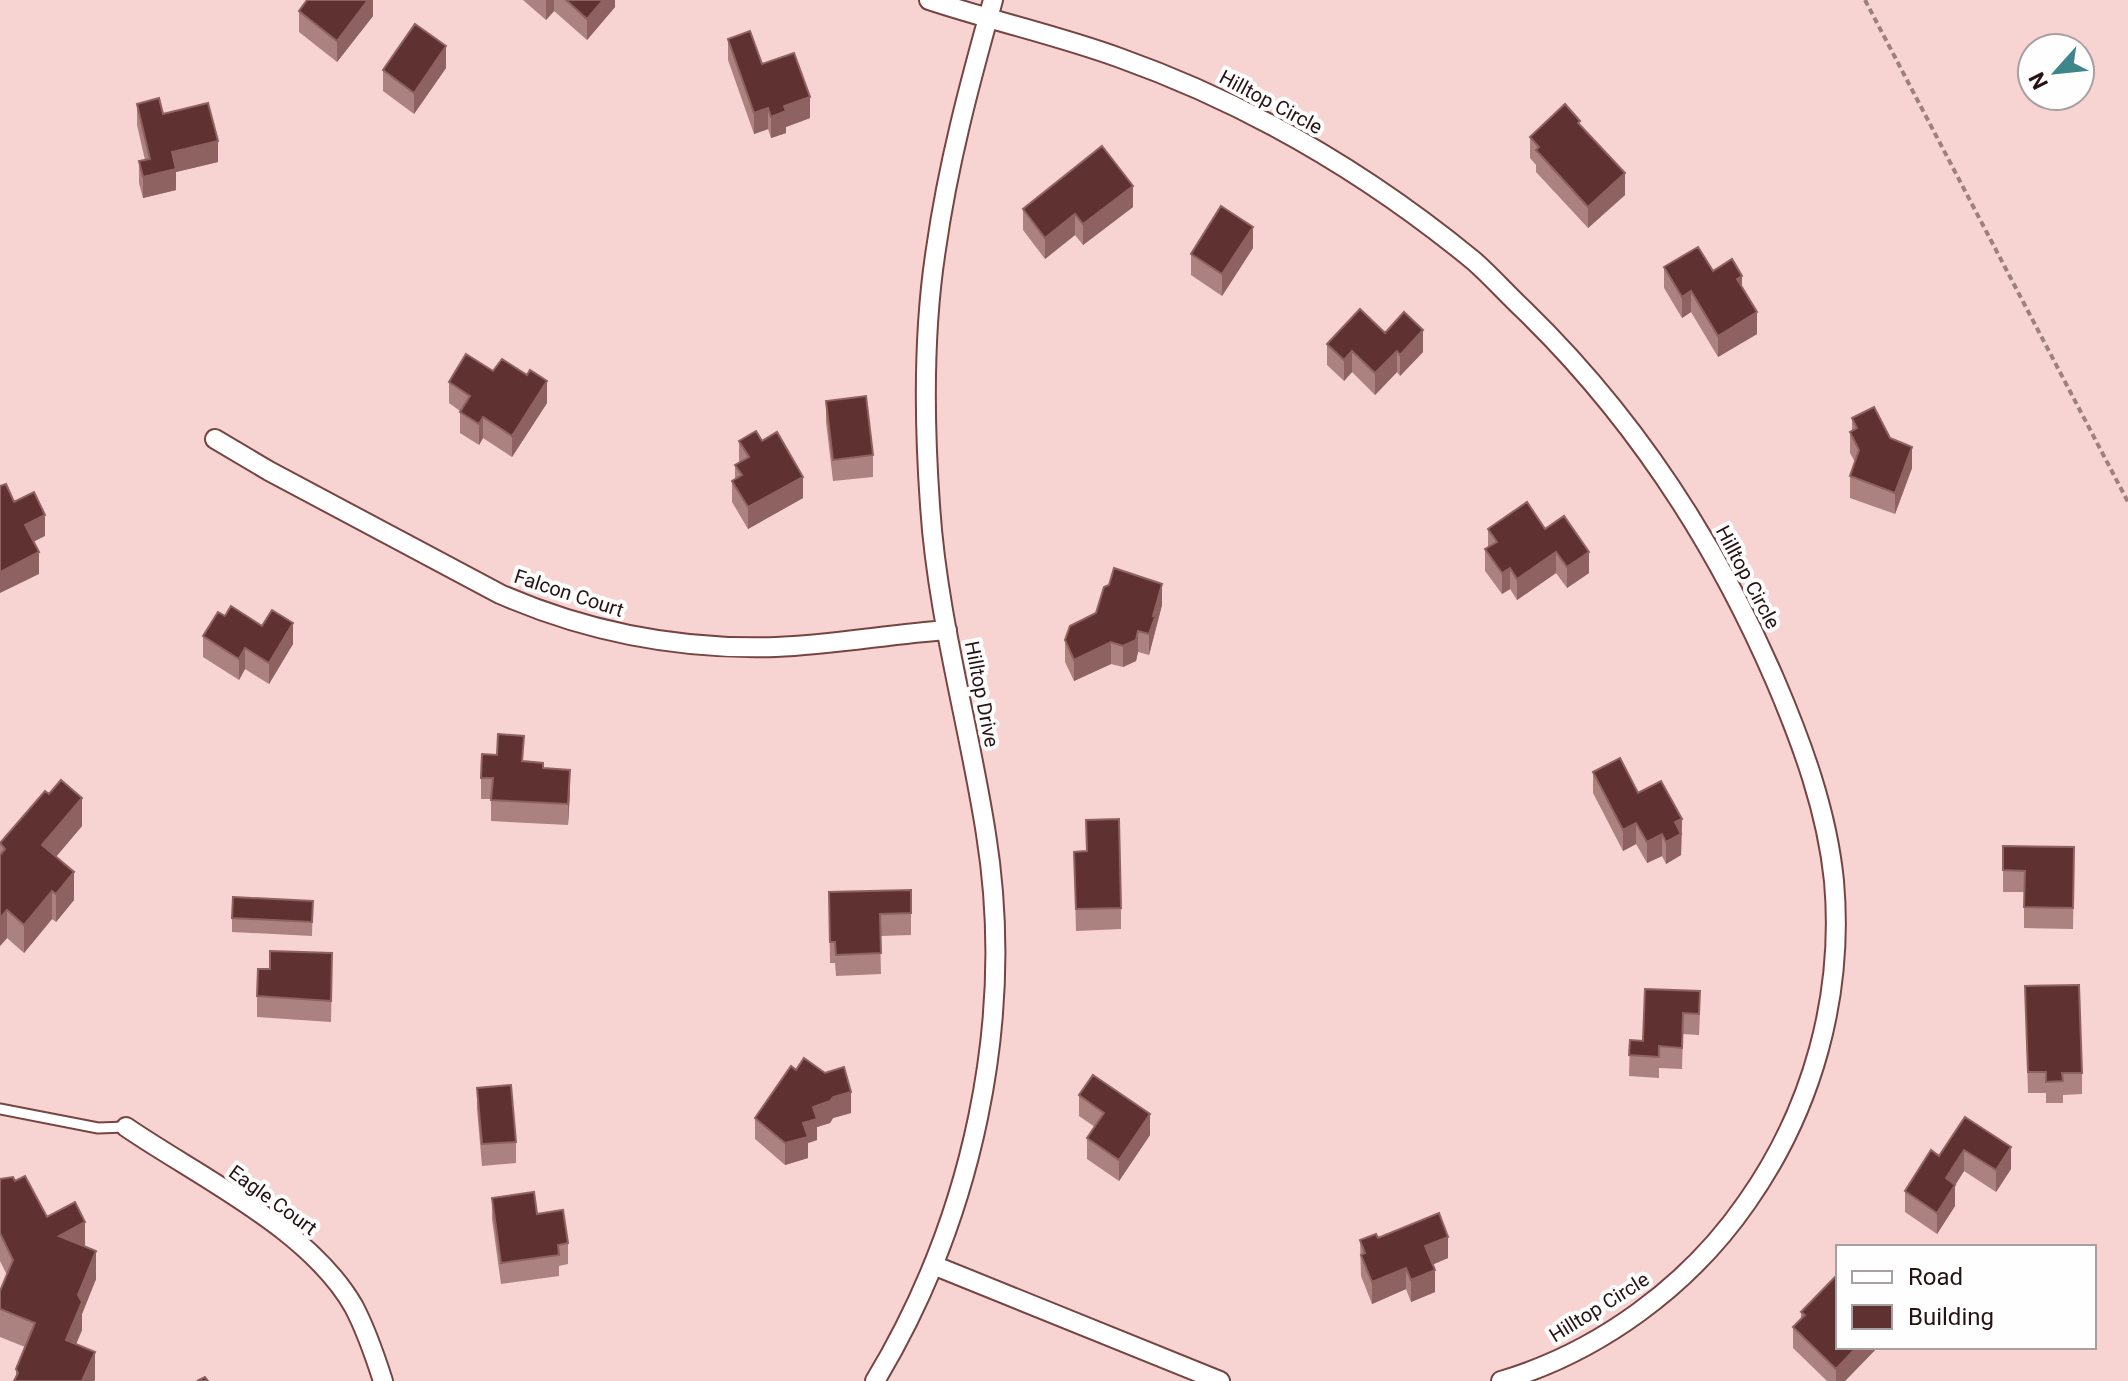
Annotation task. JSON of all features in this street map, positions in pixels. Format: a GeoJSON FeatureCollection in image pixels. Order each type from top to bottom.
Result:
{"type":"FeatureCollection","features":[{"type":"Feature","properties":{"kind":"street","name":"Hilltop Circle"},"geometry":{"type":"LineString","coordinates":[[929,0],[991,9],[1210,94],[1273,125],[1384,192],[1478,265],[1552,337],[1610,403],[1661,470],[1741,607],[1789,713],[1823,819],[1835,897],[1832,978],[1827,1014],[1810,1084],[1773,1162],[1754,1192],[1712,1246],[1679,1279],[1632,1317],[1592,1342],[1554,1361],[1501,1381]]}},
{"type":"Feature","properties":{"kind":"street","name":"Hilltop Drive"},"geometry":{"type":"LineString","coordinates":[[875,1381],[933,1265],[964,1178],[978,1116],[993,1007],[993,886],[936,560],[929,496],[927,390],[935,250],[956,136],[991,9]]}},
{"type":"Feature","properties":{"kind":"street","name":"Falcon Court"},"geometry":{"type":"LineString","coordinates":[[215,439],[500,594],[537,611],[600,630],[676,642],[776,647],[947,630]]}},
{"type":"Feature","properties":{"kind":"street","name":"Eagle Court"},"geometry":{"type":"LineString","coordinates":[[126,1127],[271,1221],[323,1267],[353,1306],[383,1381]]}},
{"type":"Feature","properties":{"kind":"street"},"geometry":{"type":"LineString","coordinates":[[933,1265],[1220,1381]]}},
{"type":"Feature","properties":{"kind":"lane"},"geometry":{"type":"LineString","coordinates":[[0,1109],[98,1128],[126,1127]]}},
{"type":"Feature","properties":{"kind":"path"},"geometry":{"type":"LineString","coordinates":[[1865,0],[2128,502]]}},
{"type":"Feature","properties":{"kind":"building"},"geometry":{"type":"Polygon","coordinates":[[[307,0],[368,0],[337,41],[299,11],[307,0]]]}},
{"type":"Feature","properties":{"kind":"building"},"geometry":{"type":"Polygon","coordinates":[[[566,0],[603,0],[587,19],[566,0]]]}},
{"type":"Feature","properties":{"kind":"building"},"geometry":{"type":"Polygon","coordinates":[[[415,24],[446,46],[414,93],[383,70],[415,24]]]}},
{"type":"Feature","properties":{"kind":"building"},"geometry":{"type":"Polygon","coordinates":[[[750,31],[762,64],[794,53],[810,97],[784,106],[786,111],[771,117],[768,108],[754,113],[728,39],[750,31]]]}},
{"type":"Feature","properties":{"kind":"building"},"geometry":{"type":"Polygon","coordinates":[[[159,98],[163,114],[208,103],[218,141],[172,152],[176,169],[143,177],[139,161],[150,159],[137,104],[159,98]]]}},
{"type":"Feature","properties":{"kind":"building"},"geometry":{"type":"Polygon","coordinates":[[[1565,104],[1580,121],[1578,123],[1625,173],[1588,207],[1536,150],[1539,147],[1530,137],[1565,104]]]}},
{"type":"Feature","properties":{"kind":"building"},"geometry":{"type":"Polygon","coordinates":[[[1102,146],[1133,186],[1083,224],[1075,214],[1045,238],[1023,209],[1102,146]]]}},
{"type":"Feature","properties":{"kind":"building"},"geometry":{"type":"Polygon","coordinates":[[[1221,206],[1253,227],[1222,274],[1191,254],[1221,206]]]}},
{"type":"Feature","properties":{"kind":"building"},"geometry":{"type":"Polygon","coordinates":[[[1698,247],[1713,271],[1732,259],[1742,276],[1737,279],[1757,312],[1718,336],[1691,291],[1682,297],[1664,267],[1698,247]]]}},
{"type":"Feature","properties":{"kind":"building"},"geometry":{"type":"Polygon","coordinates":[[[1360,309],[1385,333],[1404,312],[1423,330],[1400,355],[1397,351],[1375,373],[1352,351],[1344,360],[1327,344],[1360,309]]]}},
{"type":"Feature","properties":{"kind":"building"},"geometry":{"type":"Polygon","coordinates":[[[466,354],[493,371],[502,359],[527,375],[530,370],[547,381],[512,436],[483,417],[479,424],[460,412],[470,396],[449,382],[466,354]]]}},
{"type":"Feature","properties":{"kind":"building"},"geometry":{"type":"Polygon","coordinates":[[[866,396],[873,455],[833,460],[826,401],[866,396]]]}},
{"type":"Feature","properties":{"kind":"building"},"geometry":{"type":"Polygon","coordinates":[[[1874,407],[1890,438],[1912,447],[1895,493],[1850,476],[1859,450],[1850,432],[1857,428],[1852,418],[1874,407]]]}},
{"type":"Feature","properties":{"kind":"building"},"geometry":{"type":"Polygon","coordinates":[[[756,431],[762,441],[777,432],[803,477],[748,507],[732,481],[742,475],[735,465],[749,457],[739,441],[756,431]]]}},
{"type":"Feature","properties":{"kind":"building"},"geometry":{"type":"Polygon","coordinates":[[[6,484],[14,502],[34,492],[45,515],[25,525],[39,552],[0,572],[0,486],[6,484]]]}},
{"type":"Feature","properties":{"kind":"building"},"geometry":{"type":"Polygon","coordinates":[[[1527,502],[1545,529],[1564,516],[1589,552],[1567,567],[1556,552],[1517,579],[1510,568],[1502,573],[1485,549],[1497,542],[1488,529],[1527,502]]]}},
{"type":"Feature","properties":{"kind":"building"},"geometry":{"type":"Polygon","coordinates":[[[1114,568],[1162,584],[1149,634],[1138,631],[1136,640],[1123,646],[1111,642],[1074,660],[1065,640],[1070,626],[1096,613],[1114,568]]]}},
{"type":"Feature","properties":{"kind":"building"},"geometry":{"type":"Polygon","coordinates":[[[231,606],[262,626],[272,610],[293,623],[269,663],[245,648],[239,659],[203,636],[218,612],[225,616],[231,606]]]}},
{"type":"Feature","properties":{"kind":"building"},"geometry":{"type":"Polygon","coordinates":[[[498,734],[524,736],[522,761],[543,763],[543,768],[570,770],[568,804],[491,800],[493,778],[481,778],[482,754],[497,755],[498,734]]]}},
{"type":"Feature","properties":{"kind":"building"},"geometry":{"type":"Polygon","coordinates":[[[1620,758],[1638,793],[1661,781],[1682,819],[1675,822],[1681,834],[1666,842],[1662,834],[1647,842],[1636,823],[1623,830],[1593,772],[1620,758]]]}},
{"type":"Feature","properties":{"kind":"building"},"geometry":{"type":"Polygon","coordinates":[[[61,780],[82,798],[42,845],[74,872],[56,894],[52,891],[24,925],[7,910],[0,918],[0,855],[5,849],[0,843],[45,791],[49,794],[61,780]]]}},
{"type":"Feature","properties":{"kind":"building"},"geometry":{"type":"Polygon","coordinates":[[[1119,819],[1121,908],[1076,909],[1074,852],[1087,851],[1086,820],[1119,819]]]}},
{"type":"Feature","properties":{"kind":"building"},"geometry":{"type":"Polygon","coordinates":[[[2003,846],[2074,847],[2073,908],[2024,907],[2025,871],[2003,870],[2003,846]]]}},
{"type":"Feature","properties":{"kind":"building"},"geometry":{"type":"Polygon","coordinates":[[[911,890],[911,913],[880,914],[881,953],[836,955],[835,942],[830,942],[829,892],[911,890]]]}},
{"type":"Feature","properties":{"kind":"building"},"geometry":{"type":"Polygon","coordinates":[[[233,897],[313,901],[312,922],[232,918],[233,897]]]}},
{"type":"Feature","properties":{"kind":"building"},"geometry":{"type":"Polygon","coordinates":[[[270,951],[332,953],[331,1001],[257,996],[258,969],[270,969],[270,951]]]}},
{"type":"Feature","properties":{"kind":"building"},"geometry":{"type":"Polygon","coordinates":[[[2079,985],[2082,1073],[2062,1073],[2063,1081],[2046,1082],[2046,1072],[2028,1072],[2025,986],[2079,985]]]}},
{"type":"Feature","properties":{"kind":"building"},"geometry":{"type":"Polygon","coordinates":[[[1645,989],[1700,991],[1699,1014],[1683,1013],[1682,1048],[1659,1046],[1659,1057],[1629,1055],[1630,1040],[1643,1041],[1645,989]]]}},
{"type":"Feature","properties":{"kind":"building"},"geometry":{"type":"Polygon","coordinates":[[[804,1058],[825,1073],[844,1067],[851,1092],[813,1107],[817,1119],[803,1123],[808,1137],[785,1143],[755,1118],[791,1066],[796,1070],[804,1058]]]}},
{"type":"Feature","properties":{"kind":"building"},"geometry":{"type":"Polygon","coordinates":[[[1093,1075],[1150,1114],[1119,1160],[1087,1138],[1104,1113],[1079,1095],[1093,1075]]]}},
{"type":"Feature","properties":{"kind":"building"},"geometry":{"type":"Polygon","coordinates":[[[511,1085],[516,1142],[482,1144],[477,1088],[511,1085]]]}},
{"type":"Feature","properties":{"kind":"building"},"geometry":{"type":"Polygon","coordinates":[[[1965,1117],[2011,1147],[1996,1170],[1964,1150],[1946,1178],[1955,1185],[1937,1213],[1905,1191],[1931,1150],[1939,1156],[1965,1117]]]}},
{"type":"Feature","properties":{"kind":"building"},"geometry":{"type":"Polygon","coordinates":[[[25,1176],[47,1217],[75,1202],[85,1222],[59,1236],[96,1251],[78,1295],[82,1302],[66,1340],[95,1352],[82,1381],[14,1381],[35,1323],[0,1309],[0,1291],[13,1260],[0,1233],[0,1179],[13,1177],[15,1181],[25,1176]]]}},
{"type":"Feature","properties":{"kind":"building"},"geometry":{"type":"Polygon","coordinates":[[[534,1192],[537,1214],[563,1210],[568,1243],[558,1245],[559,1255],[501,1263],[492,1198],[534,1192]]]}},
{"type":"Feature","properties":{"kind":"building"},"geometry":{"type":"Polygon","coordinates":[[[1439,1213],[1448,1237],[1425,1246],[1435,1270],[1411,1280],[1406,1268],[1372,1282],[1361,1255],[1365,1253],[1360,1240],[1376,1234],[1378,1238],[1439,1213]]]}},
{"type":"Feature","properties":{"kind":"building"},"geometry":{"type":"Polygon","coordinates":[[[1836,1276],[1836,1349],[1855,1349],[1836,1369],[1793,1327],[1805,1315],[1801,1312],[1836,1276]]]}}]}
